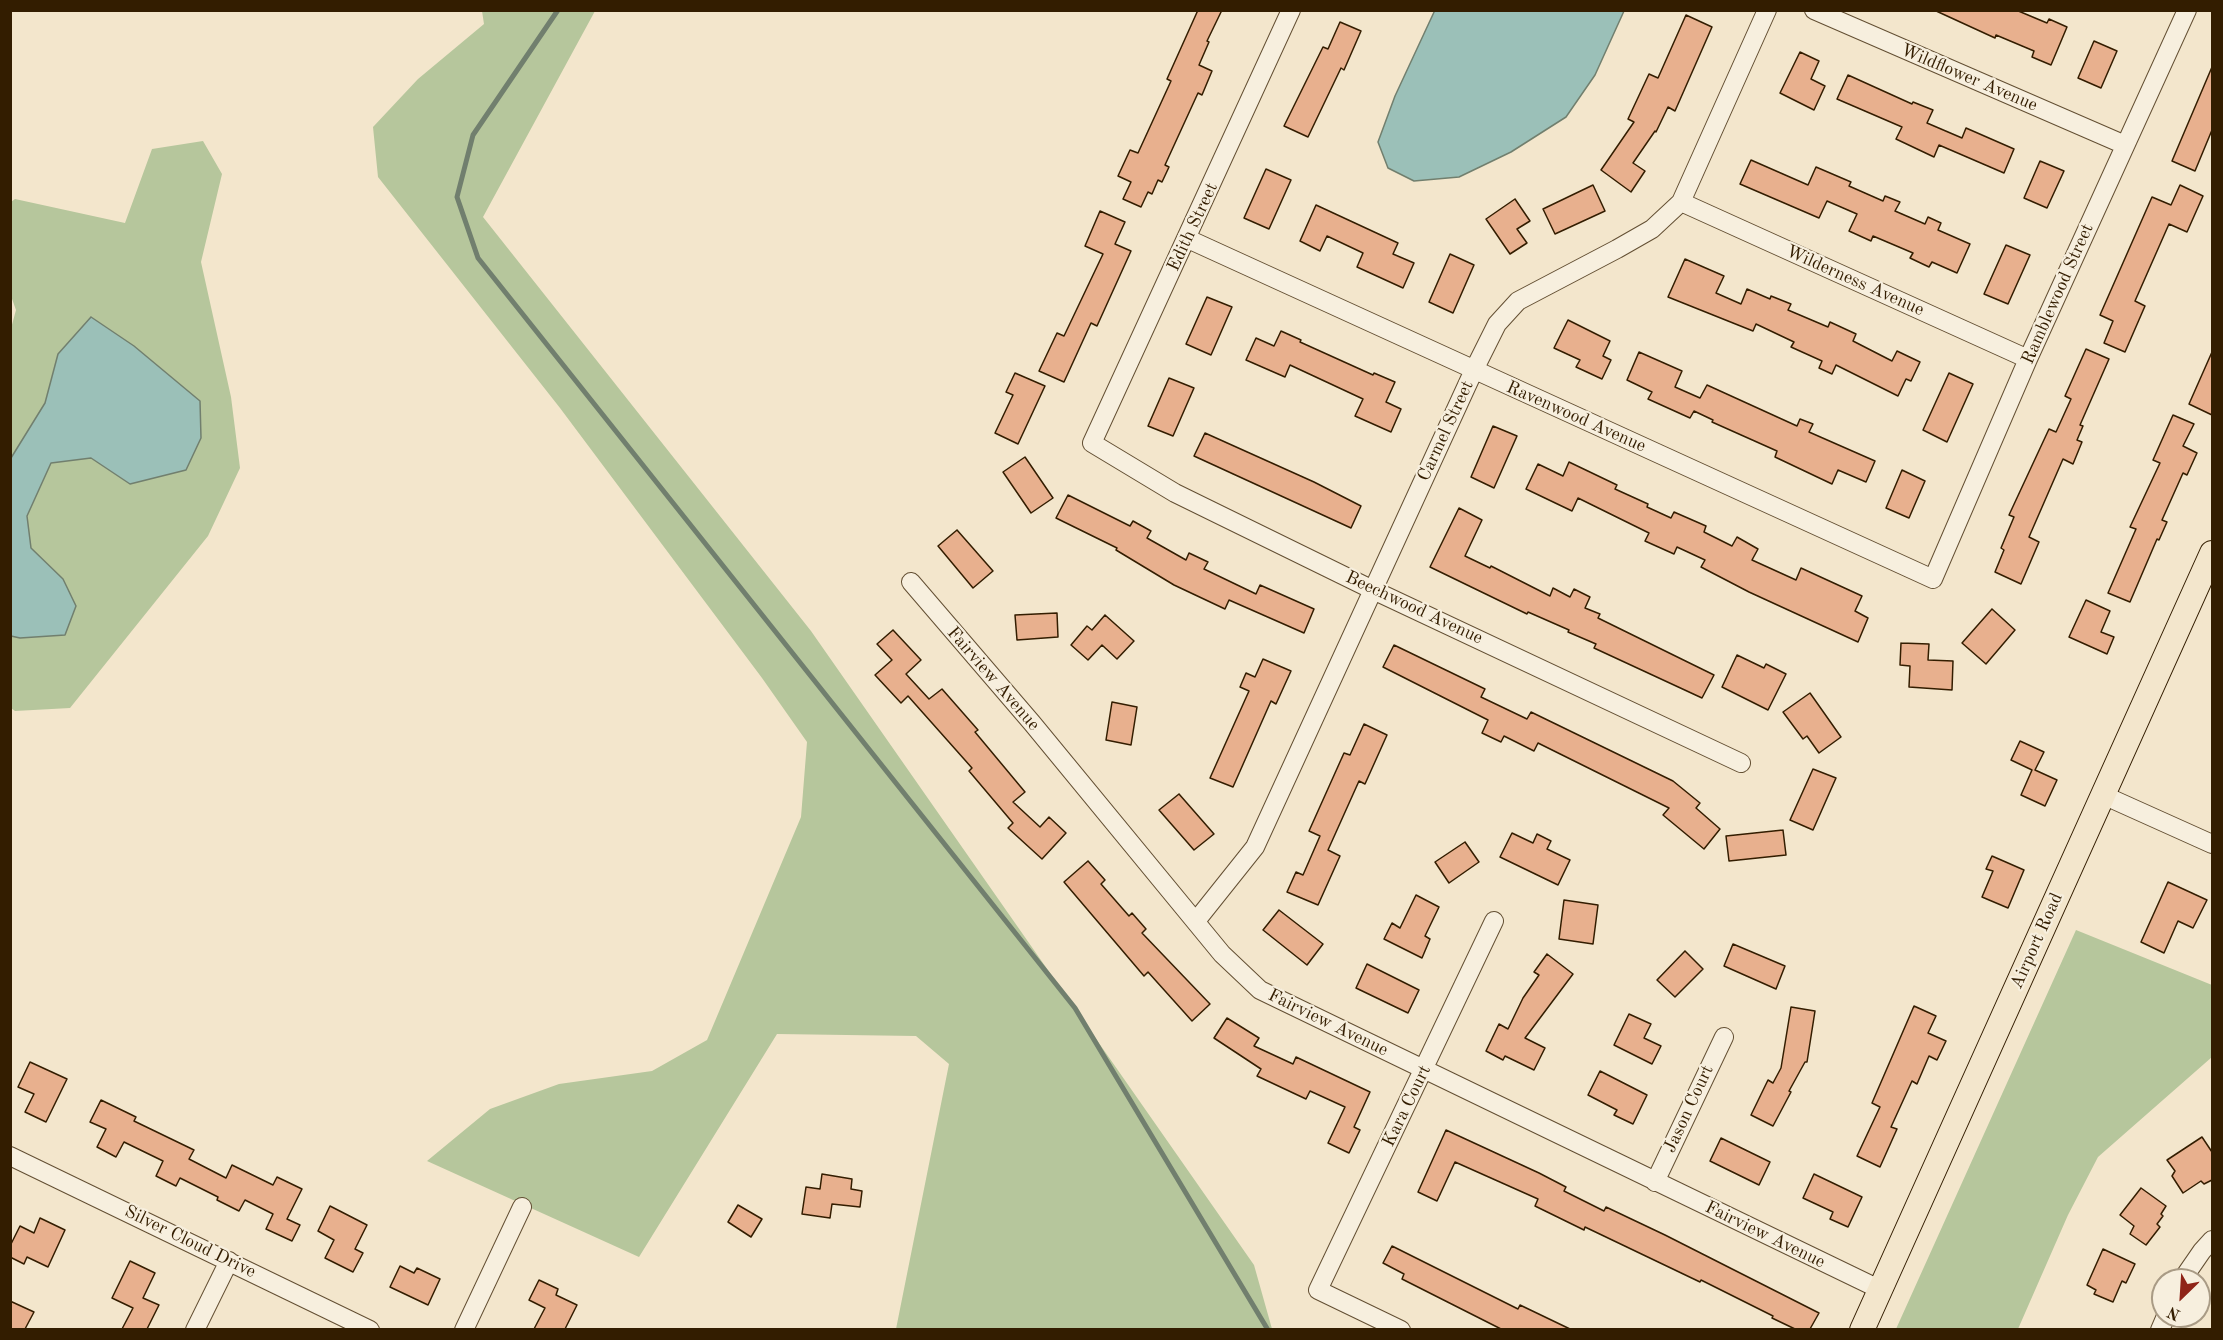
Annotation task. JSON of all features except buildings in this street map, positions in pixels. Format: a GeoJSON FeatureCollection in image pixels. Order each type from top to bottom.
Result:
{"type":"FeatureCollection","features":[{"type":"Feature","properties":{"kind":"main road","name":"Airport Road"},"geometry":{"type":"LineString","coordinates":[[1862,1329],[2212,553]]}},
{"type":"Feature","properties":{"kind":"street","name":"Edith Street"},"geometry":{"type":"LineString","coordinates":[[1092,443],[1188,239],[1291,10]]}},
{"type":"Feature","properties":{"kind":"street","name":"Carmel Street"},"geometry":{"type":"LineString","coordinates":[[1196,921],[1255,847],[1497,324],[1518,301],[1643,234],[1681,202],[1767,10]]}},
{"type":"Feature","properties":{"kind":"street","name":"Wildflower Avenue"},"geometry":{"type":"LineString","coordinates":[[1814,10],[2125,145]]}},
{"type":"Feature","properties":{"kind":"street","name":"Ramblewood Street"},"geometry":{"type":"LineString","coordinates":[[1933,579],[2028,360],[2187,10]]}},
{"type":"Feature","properties":{"kind":"street","name":"Wilderness Avenue"},"geometry":{"type":"LineString","coordinates":[[1681,202],[2028,360]]}},
{"type":"Feature","properties":{"kind":"street","name":"Ravenwood Avenue"},"geometry":{"type":"LineString","coordinates":[[1188,239],[1933,579]]}},
{"type":"Feature","properties":{"kind":"street","name":"Beechwood Avenue"},"geometry":{"type":"LineString","coordinates":[[1092,443],[1175,493],[1373,590],[1741,763]]}},
{"type":"Feature","properties":{"kind":"street","name":"Fairview Avenue"},"geometry":{"type":"LineString","coordinates":[[911,582],[1032,723],[1222,954],[1260,990],[1879,1289]]}},
{"type":"Feature","properties":{"kind":"street"},"geometry":{"type":"LineString","coordinates":[[2103,795],[2212,844]]}},
{"type":"Feature","properties":{"kind":"street","name":"Kara Court"},"geometry":{"type":"LineString","coordinates":[[1401,1329],[1318,1290],[1425,1070],[1494,921]]}},
{"type":"Feature","properties":{"kind":"street","name":"Jason Court"},"geometry":{"type":"LineString","coordinates":[[1655,1182],[1724,1036]]}},
{"type":"Feature","properties":{"kind":"street","name":"Silver Cloud Drive"},"geometry":{"type":"LineString","coordinates":[[10,1155],[370,1329]]}},
{"type":"Feature","properties":{"kind":"street"},"geometry":{"type":"LineString","coordinates":[[465,1329],[522,1207]]}},
{"type":"Feature","properties":{"kind":"street"},"geometry":{"type":"LineString","coordinates":[[2190,1268],[2212,1240]]}},
{"type":"Feature","properties":{"kind":"street"},"geometry":{"type":"LineString","coordinates":[[195,1329],[229,1261]]}},
{"type":"Feature","properties":{"kind":"green space"},"geometry":{"type":"Polygon","coordinates":[[[482,11],[595,11],[483,217],[811,631],[1254,1265],[1272,1329],[896,1329],[949,1064],[916,1036],[777,1034],[639,1257],[427,1161],[490,1109],[559,1084],[652,1071],[707,1040],[801,817],[807,742],[762,678],[560,408],[378,177],[373,127],[418,79],[484,24],[482,11]]]}},
{"type":"Feature","properties":{"kind":"green space"},"geometry":{"type":"Polygon","coordinates":[[[203,141],[222,174],[201,262],[231,397],[240,468],[208,536],[70,708],[15,711],[11,708],[11,636],[20,638],[63,579],[31,548],[27,516],[51,463],[91,458],[130,484],[200,401],[134,346],[91,317],[58,354],[45,403],[11,458],[10,332],[16,310],[11,296],[11,202],[15,199],[125,223],[152,149],[203,141]]]}},
{"type":"Feature","properties":{"kind":"green space"},"geometry":{"type":"Polygon","coordinates":[[[2076,930],[2212,985],[2212,1057],[2098,1157],[2068,1215],[2018,1329],[1896,1329],[2076,930]]]}},
{"type":"Feature","properties":{"kind":"water"},"geometry":{"type":"Polygon","coordinates":[[[1435,10],[1624,11],[1595,75],[1566,117],[1511,152],[1459,177],[1414,181],[1388,168],[1378,142],[1395,96],[1435,10]]]}},
{"type":"Feature","properties":{"kind":"water"},"geometry":{"type":"Polygon","coordinates":[[[91,317],[134,346],[200,401],[201,438],[186,470],[130,484],[91,458],[51,463],[27,516],[31,548],[63,579],[76,606],[65,635],[20,638],[11,636],[11,458],[45,403],[58,354],[91,317]]]}},
{"type":"Feature","properties":{"kind":"waterway"},"geometry":{"type":"LineString","coordinates":[[558,10],[473,135],[457,197],[478,258],[1075,1008],[1268,1330]]}}]}
